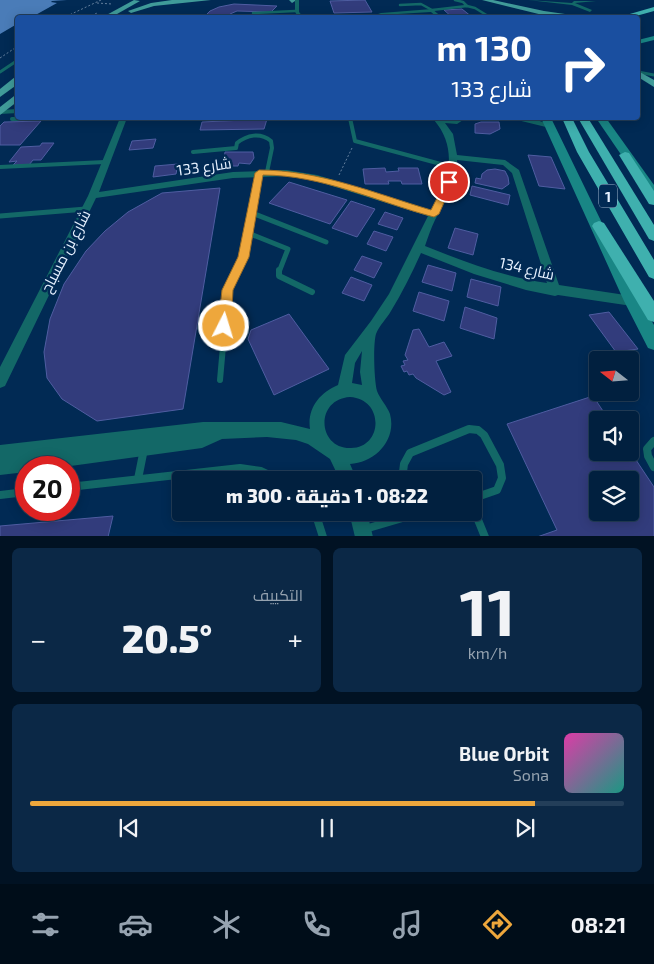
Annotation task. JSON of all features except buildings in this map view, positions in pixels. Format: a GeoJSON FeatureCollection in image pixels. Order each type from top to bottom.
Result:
{"type":"FeatureCollection","features":[{"type":"Feature","properties":{"kind":"highway"},"geometry":{"type":"LineString","coordinates":[[631,15],[654,9]]}},
{"type":"Feature","properties":{"kind":"highway"},"geometry":{"type":"LineString","coordinates":[[640,18],[654,15]]}},
{"type":"Feature","properties":{"kind":"highway","name":"1"},"geometry":{"type":"LineString","coordinates":[[567,120],[583,152],[654,273]]}},
{"type":"Feature","properties":{"kind":"highway","name":"1"},"geometry":{"type":"LineString","coordinates":[[584,120],[654,236]]}},
{"type":"Feature","properties":{"kind":"highway"},"geometry":{"type":"LineString","coordinates":[[625,155],[654,201]]}},
{"type":"Feature","properties":{"kind":"highway"},"geometry":{"type":"LineString","coordinates":[[599,226],[654,315]]}},
{"type":"Feature","properties":{"kind":"main road"},"geometry":{"type":"LineString","coordinates":[[122,15],[139,0]]}},
{"type":"Feature","properties":{"kind":"main road"},"geometry":{"type":"LineString","coordinates":[[112,15],[153,0]]}},
{"type":"Feature","properties":{"kind":"main road"},"geometry":{"type":"LineString","coordinates":[[166,0],[208,0]]}},
{"type":"Feature","properties":{"kind":"main road"},"geometry":{"type":"LineString","coordinates":[[129,9],[187,0]]}},
{"type":"Feature","properties":{"kind":"main road"},"geometry":{"type":"LineString","coordinates":[[482,0],[509,3],[544,13],[565,15]]}},
{"type":"Feature","properties":{"kind":"main road"},"geometry":{"type":"LineString","coordinates":[[482,0],[530,15]]}},
{"type":"Feature","properties":{"kind":"main road"},"geometry":{"type":"LineString","coordinates":[[640,42],[654,38]]}},
{"type":"Feature","properties":{"kind":"main road"},"geometry":{"type":"LineString","coordinates":[[640,74],[654,84]]}},
{"type":"Feature","properties":{"kind":"main road"},"geometry":{"type":"LineString","coordinates":[[0,94],[15,82]]}},
{"type":"Feature","properties":{"kind":"main road"},"geometry":{"type":"LineString","coordinates":[[640,86],[654,95]]}},
{"type":"Feature","properties":{"kind":"main road"},"geometry":{"type":"LineString","coordinates":[[0,112],[15,99]]}},
{"type":"Feature","properties":{"kind":"main road"},"geometry":{"type":"LineString","coordinates":[[601,120],[654,194]]}},
{"type":"Feature","properties":{"kind":"main road"},"geometry":{"type":"LineString","coordinates":[[548,122],[599,226],[632,301],[654,342]]}},
{"type":"Feature","properties":{"kind":"street"},"geometry":{"type":"LineString","coordinates":[[293,0],[295,14]]}},
{"type":"Feature","properties":{"kind":"street"},"geometry":{"type":"LineString","coordinates":[[293,0],[300,15]]}},
{"type":"Feature","properties":{"kind":"street"},"geometry":{"type":"LineString","coordinates":[[530,0],[581,4],[595,0]]}},
{"type":"Feature","properties":{"kind":"street"},"geometry":{"type":"LineString","coordinates":[[546,0],[581,4],[590,14],[595,0]]}},
{"type":"Feature","properties":{"kind":"street"},"geometry":{"type":"LineString","coordinates":[[377,15],[432,10],[438,15]]}},
{"type":"Feature","properties":{"kind":"street"},"geometry":{"type":"LineString","coordinates":[[0,112],[15,111]]}},
{"type":"Feature","properties":{"kind":"street","name":"شارع بن مسباح"},"geometry":{"type":"LineString","coordinates":[[0,381],[86,209],[122,120]]}},
{"type":"Feature","properties":{"kind":"street"},"geometry":{"type":"LineString","coordinates":[[438,120],[445,126],[450,134]]}},
{"type":"Feature","properties":{"kind":"street"},"geometry":{"type":"LineString","coordinates":[[442,120],[449,122],[458,120]]}},
{"type":"Feature","properties":{"kind":"street"},"geometry":{"type":"LineString","coordinates":[[344,389],[350,359],[357,347],[370,334],[387,307],[419,248],[446,191],[452,167],[450,134],[452,126],[461,120]]}},
{"type":"Feature","properties":{"kind":"street"},"geometry":{"type":"LineString","coordinates":[[452,157],[505,163],[519,176],[555,291]]}},
{"type":"Feature","properties":{"kind":"street","name":"شارع 133"},"geometry":{"type":"LineString","coordinates":[[92,196],[263,172],[300,174],[434,214]]}},
{"type":"Feature","properties":{"kind":"street","name":"شارع 134"},"geometry":{"type":"LineString","coordinates":[[419,248],[493,276],[526,286],[632,301]]}},
{"type":"Feature","properties":{"kind":"street"},"geometry":{"type":"LineString","coordinates":[[370,334],[367,372],[371,397]]}},
{"type":"Feature","properties":{"kind":"street"},"geometry":{"type":"LineString","coordinates":[[0,453],[203,430],[221,432],[280,428],[308,436],[333,451],[343,456],[359,456],[372,449],[381,437],[383,422],[380,408],[371,397],[360,391],[344,389],[330,396],[321,406],[318,413],[318,421],[320,436],[333,451],[344,471]]}},
{"type":"Feature","properties":{"kind":"street"},"geometry":{"type":"LineString","coordinates":[[0,467],[202,440],[221,432]]}},
{"type":"Feature","properties":{"kind":"lane"},"geometry":{"type":"LineString","coordinates":[[455,0],[463,2],[468,6]]}},
{"type":"Feature","properties":{"kind":"lane"},"geometry":{"type":"LineString","coordinates":[[400,5],[421,4],[432,10],[468,6],[474,7],[486,15]]}},
{"type":"Feature","properties":{"kind":"lane"},"geometry":{"type":"LineString","coordinates":[[253,13],[295,14]]}},
{"type":"Feature","properties":{"kind":"lane"},"geometry":{"type":"LineString","coordinates":[[0,72],[15,62]]}},
{"type":"Feature","properties":{"kind":"lane"},"geometry":{"type":"LineString","coordinates":[[640,72],[654,75]]}},
{"type":"Feature","properties":{"kind":"lane"},"geometry":{"type":"LineString","coordinates":[[350,120],[355,141],[452,167]]}},
{"type":"Feature","properties":{"kind":"lane"},"geometry":{"type":"LineString","coordinates":[[193,152],[236,148],[237,143],[244,138],[258,136],[270,138],[271,143],[252,213],[243,257],[228,290],[220,380]]}},
{"type":"Feature","properties":{"kind":"lane"},"geometry":{"type":"LineString","coordinates":[[0,167],[105,162]]}},
{"type":"Feature","properties":{"kind":"lane"},"geometry":{"type":"LineString","coordinates":[[0,216],[86,209]]}},
{"type":"Feature","properties":{"kind":"lane"},"geometry":{"type":"LineString","coordinates":[[252,213],[326,242]]}},
{"type":"Feature","properties":{"kind":"lane"},"geometry":{"type":"LineString","coordinates":[[248,233],[288,249],[279,271],[279,276],[312,292]]}},
{"type":"Feature","properties":{"kind":"lane"},"geometry":{"type":"LineString","coordinates":[[403,471],[404,464],[410,453],[469,429],[478,430],[484,434],[500,465],[502,478],[497,490],[482,495]]}},
{"type":"Feature","properties":{"kind":"lane"},"geometry":{"type":"LineString","coordinates":[[654,441],[647,448],[648,456],[654,467]]}},
{"type":"Feature","properties":{"kind":"lane"},"geometry":{"type":"LineString","coordinates":[[138,479],[144,448]]}},
{"type":"Feature","properties":{"kind":"lane"},"geometry":{"type":"LineString","coordinates":[[212,471],[240,468],[261,471]]}},
{"type":"Feature","properties":{"kind":"lane"},"geometry":{"type":"LineString","coordinates":[[80,486],[172,475]]}},
{"type":"Feature","properties":{"kind":"lane"},"geometry":{"type":"LineString","coordinates":[[0,494],[15,493]]}},
{"type":"Feature","properties":{"kind":"lane"},"geometry":{"type":"LineString","coordinates":[[318,521],[323,536]]}},
{"type":"Feature","properties":{"kind":"lane"},"geometry":{"type":"LineString","coordinates":[[363,533],[393,521]]}},
{"type":"Feature","properties":{"kind":"lane"},"geometry":{"type":"LineString","coordinates":[[479,521],[485,536]]}},
{"type":"Feature","properties":{"kind":"path"},"geometry":{"type":"LineString","coordinates":[[69,15],[101,0]]}},
{"type":"Feature","properties":{"kind":"path"},"geometry":{"type":"LineString","coordinates":[[95,2],[129,9]]}},
{"type":"Feature","properties":{"kind":"path"},"geometry":{"type":"LineString","coordinates":[[0,58],[15,48]]}},
{"type":"Feature","properties":{"kind":"path"},"geometry":{"type":"LineString","coordinates":[[335,183],[355,141]]}},
{"type":"Feature","properties":{"kind":"water"},"geometry":{"type":"Polygon","coordinates":[[[0,0],[67,0],[52,1],[57,3],[36,15],[15,15],[15,25],[0,34],[0,0]]]}},
{"type":"Feature","properties":{"kind":"route"},"geometry":{"type":"LineString","coordinates":[[224,326],[228,290],[243,257],[259,173],[300,174],[314,177],[434,214],[449,182]]}}]}
